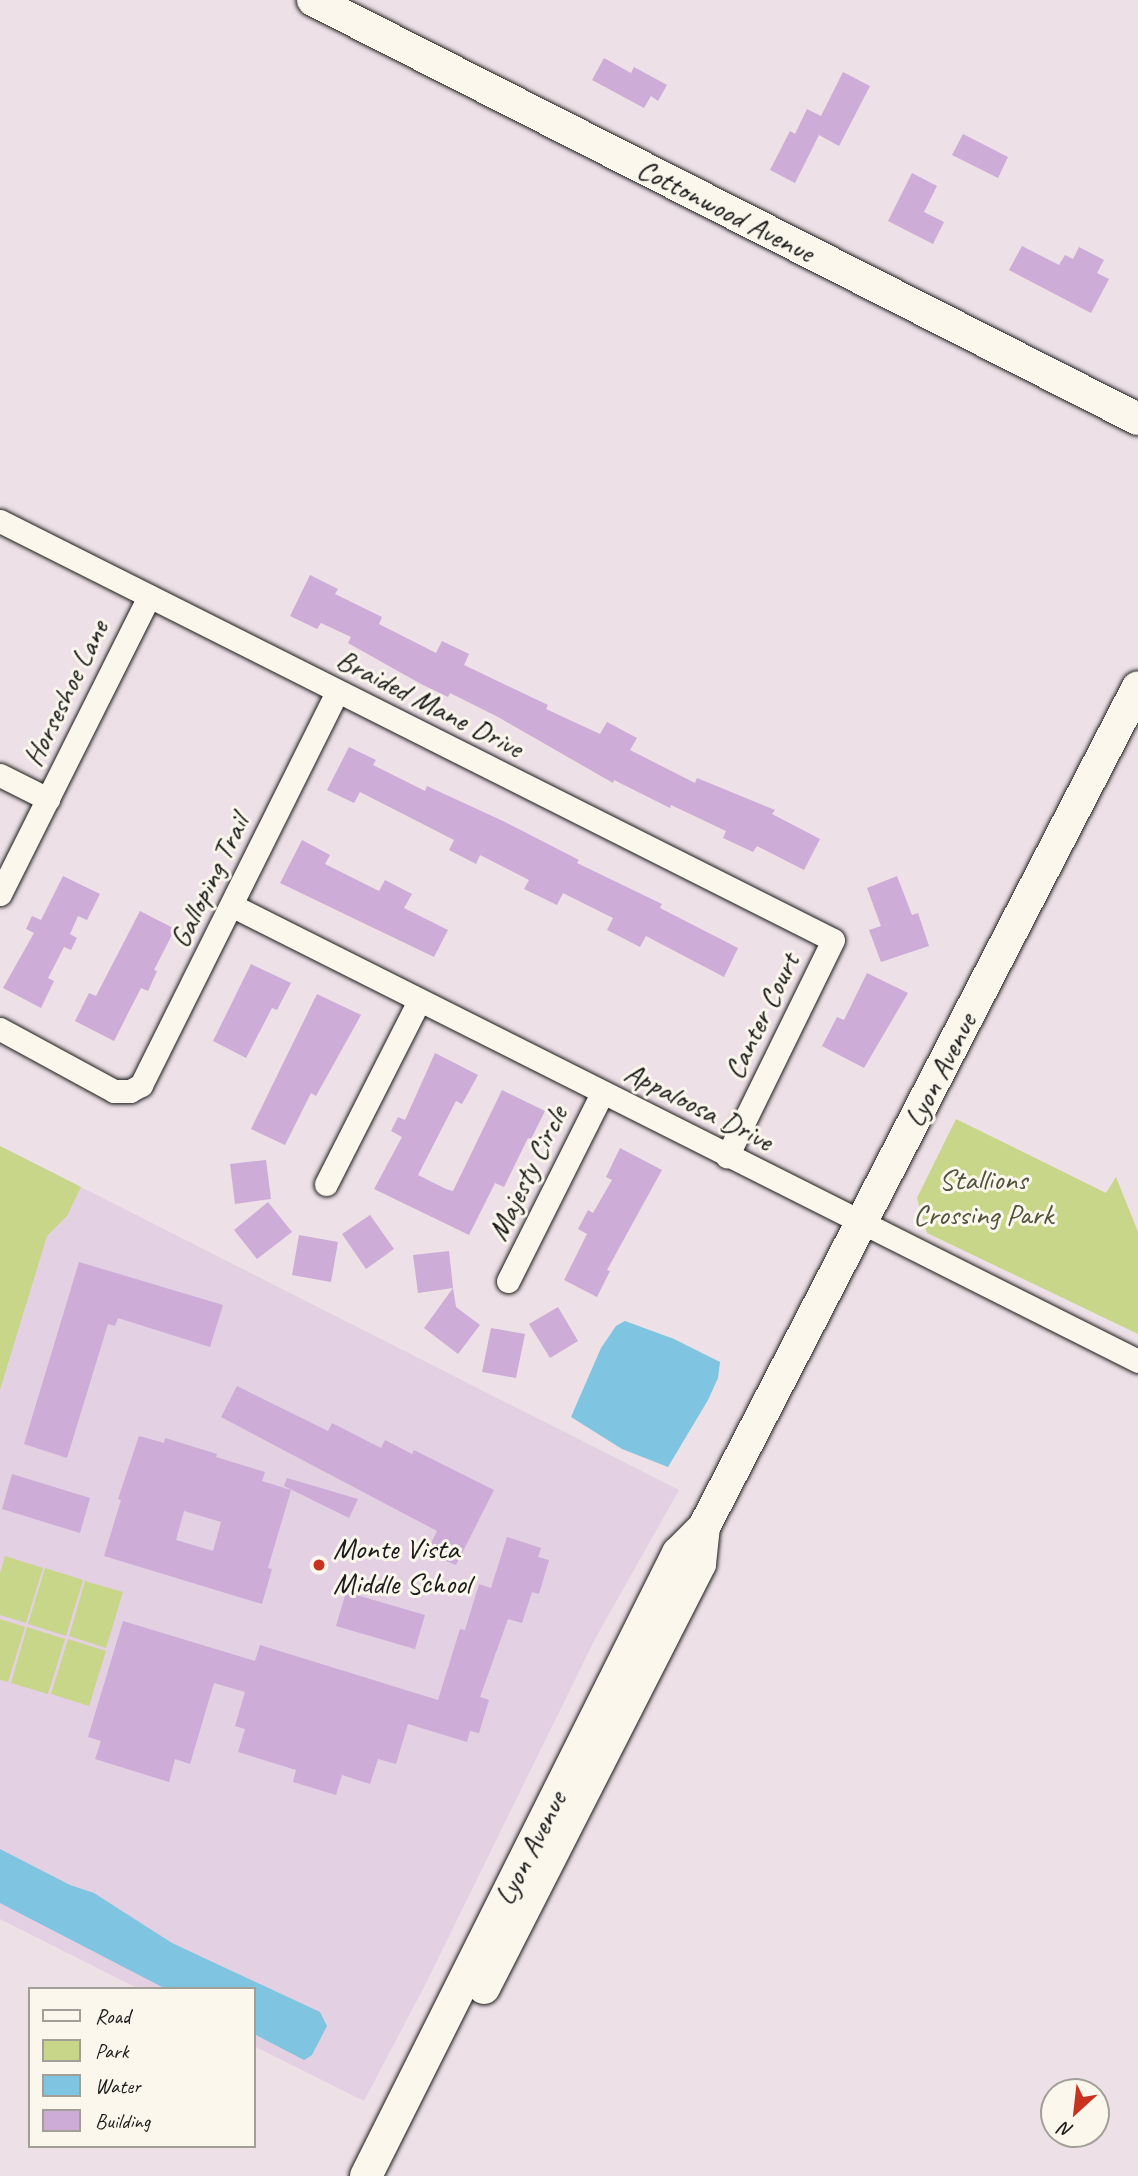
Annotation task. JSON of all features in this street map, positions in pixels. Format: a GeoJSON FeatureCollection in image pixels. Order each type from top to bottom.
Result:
{"type":"FeatureCollection","features":[{"type":"Feature","properties":{"kind":"street","name":"Cottonwood Avenue"},"geometry":{"type":"LineString","coordinates":[[313,0],[1138,419]]}},
{"type":"Feature","properties":{"kind":"street","name":"Braided Mane Drive"},"geometry":{"type":"LineString","coordinates":[[0,522],[833,940]]}},
{"type":"Feature","properties":{"kind":"street","name":"Horseshoe Lane"},"geometry":{"type":"LineString","coordinates":[[0,894],[149,596]]}},
{"type":"Feature","properties":{"kind":"street","name":"Lyon Avenue"},"geometry":{"type":"LineString","coordinates":[[366,2176],[678,1553],[705,1527],[1138,687]]}},
{"type":"Feature","properties":{"kind":"street","name":"Galloping Trail"},"geometry":{"type":"LineString","coordinates":[[0,1029],[114,1091],[130,1091],[142,1086],[337,692]]}},
{"type":"Feature","properties":{"kind":"street"},"geometry":{"type":"LineString","coordinates":[[0,775],[48,799]]}},
{"type":"Feature","properties":{"kind":"street","name":"Appaloosa Drive"},"geometry":{"type":"LineString","coordinates":[[233,906],[1138,1361]]}},
{"type":"Feature","properties":{"kind":"street","name":"Canter Court"},"geometry":{"type":"LineString","coordinates":[[727,1156],[833,940]]}},
{"type":"Feature","properties":{"kind":"street"},"geometry":{"type":"LineString","coordinates":[[326,1184],[419,1001]]}},
{"type":"Feature","properties":{"kind":"street","name":"Majesty Circle"},"geometry":{"type":"LineString","coordinates":[[508,1281],[602,1093]]}},
{"type":"Feature","properties":{"kind":"street","name":"Lyon Avenue"},"geometry":{"type":"LineString","coordinates":[[388,2176],[700,1564],[705,1527]]}},
{"type":"Feature","properties":{"kind":"shaded area","name":"Monte Vista Middle School"},"geometry":{"type":"Polygon","coordinates":[[[0,1146],[679,1490],[595,1639],[425,1985],[364,2101],[256,2047],[256,1987],[135,1987],[0,1919],[0,1146]]]}},
{"type":"Feature","properties":{"kind":"green space","name":"Stallions Crossing Park"},"geometry":{"type":"Polygon","coordinates":[[[956,1119],[1106,1193],[1116,1177],[1138,1232],[1138,1334],[927,1233],[917,1198],[956,1119]]]}},
{"type":"Feature","properties":{"kind":"green space"},"geometry":{"type":"Polygon","coordinates":[[[0,1146],[81,1187],[67,1216],[47,1236],[0,1390],[0,1146]]]}},
{"type":"Feature","properties":{"kind":"green space"},"geometry":{"type":"Polygon","coordinates":[[[5,1556],[43,1568],[26,1623],[0,1615],[0,1573],[5,1556]]]}},
{"type":"Feature","properties":{"kind":"green space"},"geometry":{"type":"Polygon","coordinates":[[[45,1568],[83,1580],[66,1636],[28,1624],[45,1568]]]}},
{"type":"Feature","properties":{"kind":"green space"},"geometry":{"type":"Polygon","coordinates":[[[85,1581],[123,1592],[106,1648],[69,1636],[85,1581]]]}},
{"type":"Feature","properties":{"kind":"green space"},"geometry":{"type":"Polygon","coordinates":[[[0,1619],[25,1627],[8,1682],[0,1680],[0,1619]]]}},
{"type":"Feature","properties":{"kind":"green space"},"geometry":{"type":"Polygon","coordinates":[[[27,1627],[65,1639],[48,1694],[11,1683],[27,1627]]]}},
{"type":"Feature","properties":{"kind":"green space"},"geometry":{"type":"Polygon","coordinates":[[[68,1639],[106,1651],[89,1706],[51,1694],[68,1639]]]}},
{"type":"Feature","properties":{"kind":"water"},"geometry":{"type":"Polygon","coordinates":[[[625,1321],[674,1339],[720,1362],[718,1378],[708,1400],[668,1467],[622,1449],[571,1417],[601,1348],[616,1326],[625,1321]]]}},
{"type":"Feature","properties":{"kind":"water"},"geometry":{"type":"Polygon","coordinates":[[[0,1849],[70,1885],[94,1893],[172,1943],[320,2012],[327,2026],[312,2055],[304,2060],[256,2035],[256,1987],[162,1987],[0,1903],[0,1849]]]}},
{"type":"Feature","properties":{"kind":"building"},"geometry":{"type":"Polygon","coordinates":[[[604,58],[631,73],[634,67],[667,85],[658,101],[651,96],[644,108],[592,80],[604,58]]]}},
{"type":"Feature","properties":{"kind":"building"},"geometry":{"type":"Polygon","coordinates":[[[843,72],[870,86],[839,146],[819,135],[795,183],[770,170],[790,131],[795,134],[807,109],[821,116],[843,72]]]}},
{"type":"Feature","properties":{"kind":"building"},"geometry":{"type":"Polygon","coordinates":[[[963,134],[1008,157],[998,178],[952,155],[963,134]]]}},
{"type":"Feature","properties":{"kind":"building"},"geometry":{"type":"Polygon","coordinates":[[[912,173],[937,186],[924,212],[944,222],[933,244],[888,221],[912,173]]]}},
{"type":"Feature","properties":{"kind":"building"},"geometry":{"type":"Polygon","coordinates":[[[1022,246],[1059,265],[1065,255],[1073,259],[1079,247],[1104,260],[1097,273],[1109,279],[1091,313],[1009,270],[1022,246]]]}},
{"type":"Feature","properties":{"kind":"building"},"geometry":{"type":"Polygon","coordinates":[[[310,575],[338,589],[335,594],[382,617],[379,624],[436,653],[442,641],[469,654],[464,665],[548,705],[546,709],[600,734],[607,722],[637,738],[630,750],[695,783],[697,778],[775,810],[772,814],[820,839],[804,870],[757,846],[753,852],[723,838],[726,831],[671,805],[670,808],[614,780],[613,783],[498,717],[450,693],[448,697],[421,684],[348,643],[351,637],[321,623],[317,629],[290,616],[310,575]]]}},
{"type":"Feature","properties":{"kind":"building"},"geometry":{"type":"Polygon","coordinates":[[[349,747],[376,760],[373,765],[425,791],[427,786],[579,860],[577,863],[662,904],[660,908],[738,948],[724,977],[646,936],[640,947],[607,930],[613,918],[563,893],[557,905],[524,889],[529,880],[480,855],[476,864],[449,850],[454,840],[360,792],[354,803],[327,790],[349,747]]]}},
{"type":"Feature","properties":{"kind":"building"},"geometry":{"type":"Polygon","coordinates":[[[302,840],[330,855],[325,864],[379,891],[385,880],[412,894],[404,908],[448,930],[434,957],[280,883],[302,840]]]}},
{"type":"Feature","properties":{"kind":"building"},"geometry":{"type":"Polygon","coordinates":[[[63,876],[100,894],[87,920],[78,916],[70,934],[77,938],[71,950],[64,947],[48,978],[54,981],[41,1008],[3,988],[34,933],[26,929],[32,916],[41,920],[63,876]]]}},
{"type":"Feature","properties":{"kind":"building"},"geometry":{"type":"Polygon","coordinates":[[[897,876],[912,915],[918,913],[929,946],[881,962],[869,930],[881,926],[867,888],[897,876]]]}},
{"type":"Feature","properties":{"kind":"building"},"geometry":{"type":"Polygon","coordinates":[[[140,911],[175,929],[154,970],[157,971],[148,991],[141,988],[114,1041],[75,1021],[89,993],[96,996],[140,911]]]}},
{"type":"Feature","properties":{"kind":"building"},"geometry":{"type":"Polygon","coordinates":[[[251,964],[291,983],[277,1010],[272,1008],[246,1058],[213,1041],[251,964]]]}},
{"type":"Feature","properties":{"kind":"building"},"geometry":{"type":"Polygon","coordinates":[[[867,973],[908,993],[864,1068],[822,1046],[837,1017],[844,1020],[867,973]]]}},
{"type":"Feature","properties":{"kind":"building"},"geometry":{"type":"Polygon","coordinates":[[[317,994],[361,1015],[316,1096],[311,1093],[285,1145],[251,1129],[317,994]]]}},
{"type":"Feature","properties":{"kind":"building"},"geometry":{"type":"Polygon","coordinates":[[[435,1053],[478,1075],[462,1104],[456,1101],[418,1175],[453,1191],[502,1090],[545,1111],[531,1139],[528,1138],[504,1187],[495,1183],[469,1235],[374,1189],[402,1137],[391,1131],[398,1117],[405,1120],[435,1053]]]}},
{"type":"Feature","properties":{"kind":"building"},"geometry":{"type":"Polygon","coordinates":[[[620,1148],[662,1170],[607,1270],[610,1271],[597,1297],[564,1280],[587,1234],[578,1229],[588,1210],[593,1213],[612,1180],[606,1177],[620,1148]]]}},
{"type":"Feature","properties":{"kind":"building"},"geometry":{"type":"Polygon","coordinates":[[[266,1160],[271,1199],[235,1204],[230,1164],[266,1160]]]}},
{"type":"Feature","properties":{"kind":"building"},"geometry":{"type":"Polygon","coordinates":[[[268,1202],[292,1232],[257,1259],[234,1230],[268,1202]]]}},
{"type":"Feature","properties":{"kind":"building"},"geometry":{"type":"Polygon","coordinates":[[[370,1215],[394,1249],[366,1269],[342,1234],[370,1215]]]}},
{"type":"Feature","properties":{"kind":"building"},"geometry":{"type":"Polygon","coordinates":[[[299,1235],[338,1242],[331,1282],[292,1275],[299,1235]]]}},
{"type":"Feature","properties":{"kind":"building"},"geometry":{"type":"Polygon","coordinates":[[[449,1251],[453,1288],[418,1293],[413,1255],[449,1251]]]}},
{"type":"Feature","properties":{"kind":"building"},"geometry":{"type":"Polygon","coordinates":[[[79,1262],[223,1305],[210,1347],[118,1318],[115,1326],[108,1324],[67,1458],[24,1444],[79,1262]]]}},
{"type":"Feature","properties":{"kind":"building"},"geometry":{"type":"Polygon","coordinates":[[[453,1288],[456,1307],[480,1325],[458,1354],[424,1328],[453,1288]]]}},
{"type":"Feature","properties":{"kind":"building"},"geometry":{"type":"Polygon","coordinates":[[[558,1307],[578,1341],[550,1358],[529,1324],[558,1307]]]}},
{"type":"Feature","properties":{"kind":"building"},"geometry":{"type":"Polygon","coordinates":[[[491,1328],[525,1334],[516,1378],[482,1372],[491,1328]]]}},
{"type":"Feature","properties":{"kind":"building"},"geometry":{"type":"Polygon","coordinates":[[[237,1386],[328,1431],[332,1423],[381,1448],[385,1440],[412,1454],[414,1450],[494,1490],[456,1565],[426,1553],[437,1531],[221,1417],[237,1386]]]}},
{"type":"Feature","properties":{"kind":"building"},"geometry":{"type":"Polygon","coordinates":[[[139,1436],[164,1443],[165,1438],[217,1454],[216,1457],[265,1472],[262,1481],[291,1490],[268,1568],[272,1569],[262,1604],[104,1556],[121,1500],[118,1499],[139,1436]],[[184,1511],[176,1540],[213,1551],[221,1522],[184,1511]]]}},
{"type":"Feature","properties":{"kind":"building"},"geometry":{"type":"Polygon","coordinates":[[[12,1474],[90,1498],[80,1533],[2,1509],[12,1474]]]}},
{"type":"Feature","properties":{"kind":"building"},"geometry":{"type":"Polygon","coordinates":[[[287,1478],[358,1499],[349,1518],[284,1486],[287,1478]]]}},
{"type":"Feature","properties":{"kind":"building"},"geometry":{"type":"Polygon","coordinates":[[[507,1537],[541,1548],[538,1557],[549,1560],[539,1594],[532,1592],[522,1623],[508,1619],[480,1697],[489,1700],[479,1733],[470,1731],[467,1742],[408,1724],[396,1764],[378,1759],[370,1784],[342,1775],[336,1795],[293,1782],[296,1770],[238,1752],[245,1729],[235,1726],[245,1692],[214,1683],[190,1764],[175,1759],[169,1782],[95,1759],[101,1741],[88,1737],[123,1621],[255,1661],[260,1645],[438,1700],[460,1629],[465,1630],[479,1584],[491,1588],[507,1537]]]}},
{"type":"Feature","properties":{"kind":"building"},"geometry":{"type":"Polygon","coordinates":[[[346,1592],[425,1615],[415,1649],[336,1626],[346,1592]]]}},
{"type":"Feature","properties":{"kind":"place","name":"Monte Vista Middle School"},"geometry":{"type":"Point","coordinates":[319,1565]}}]}
